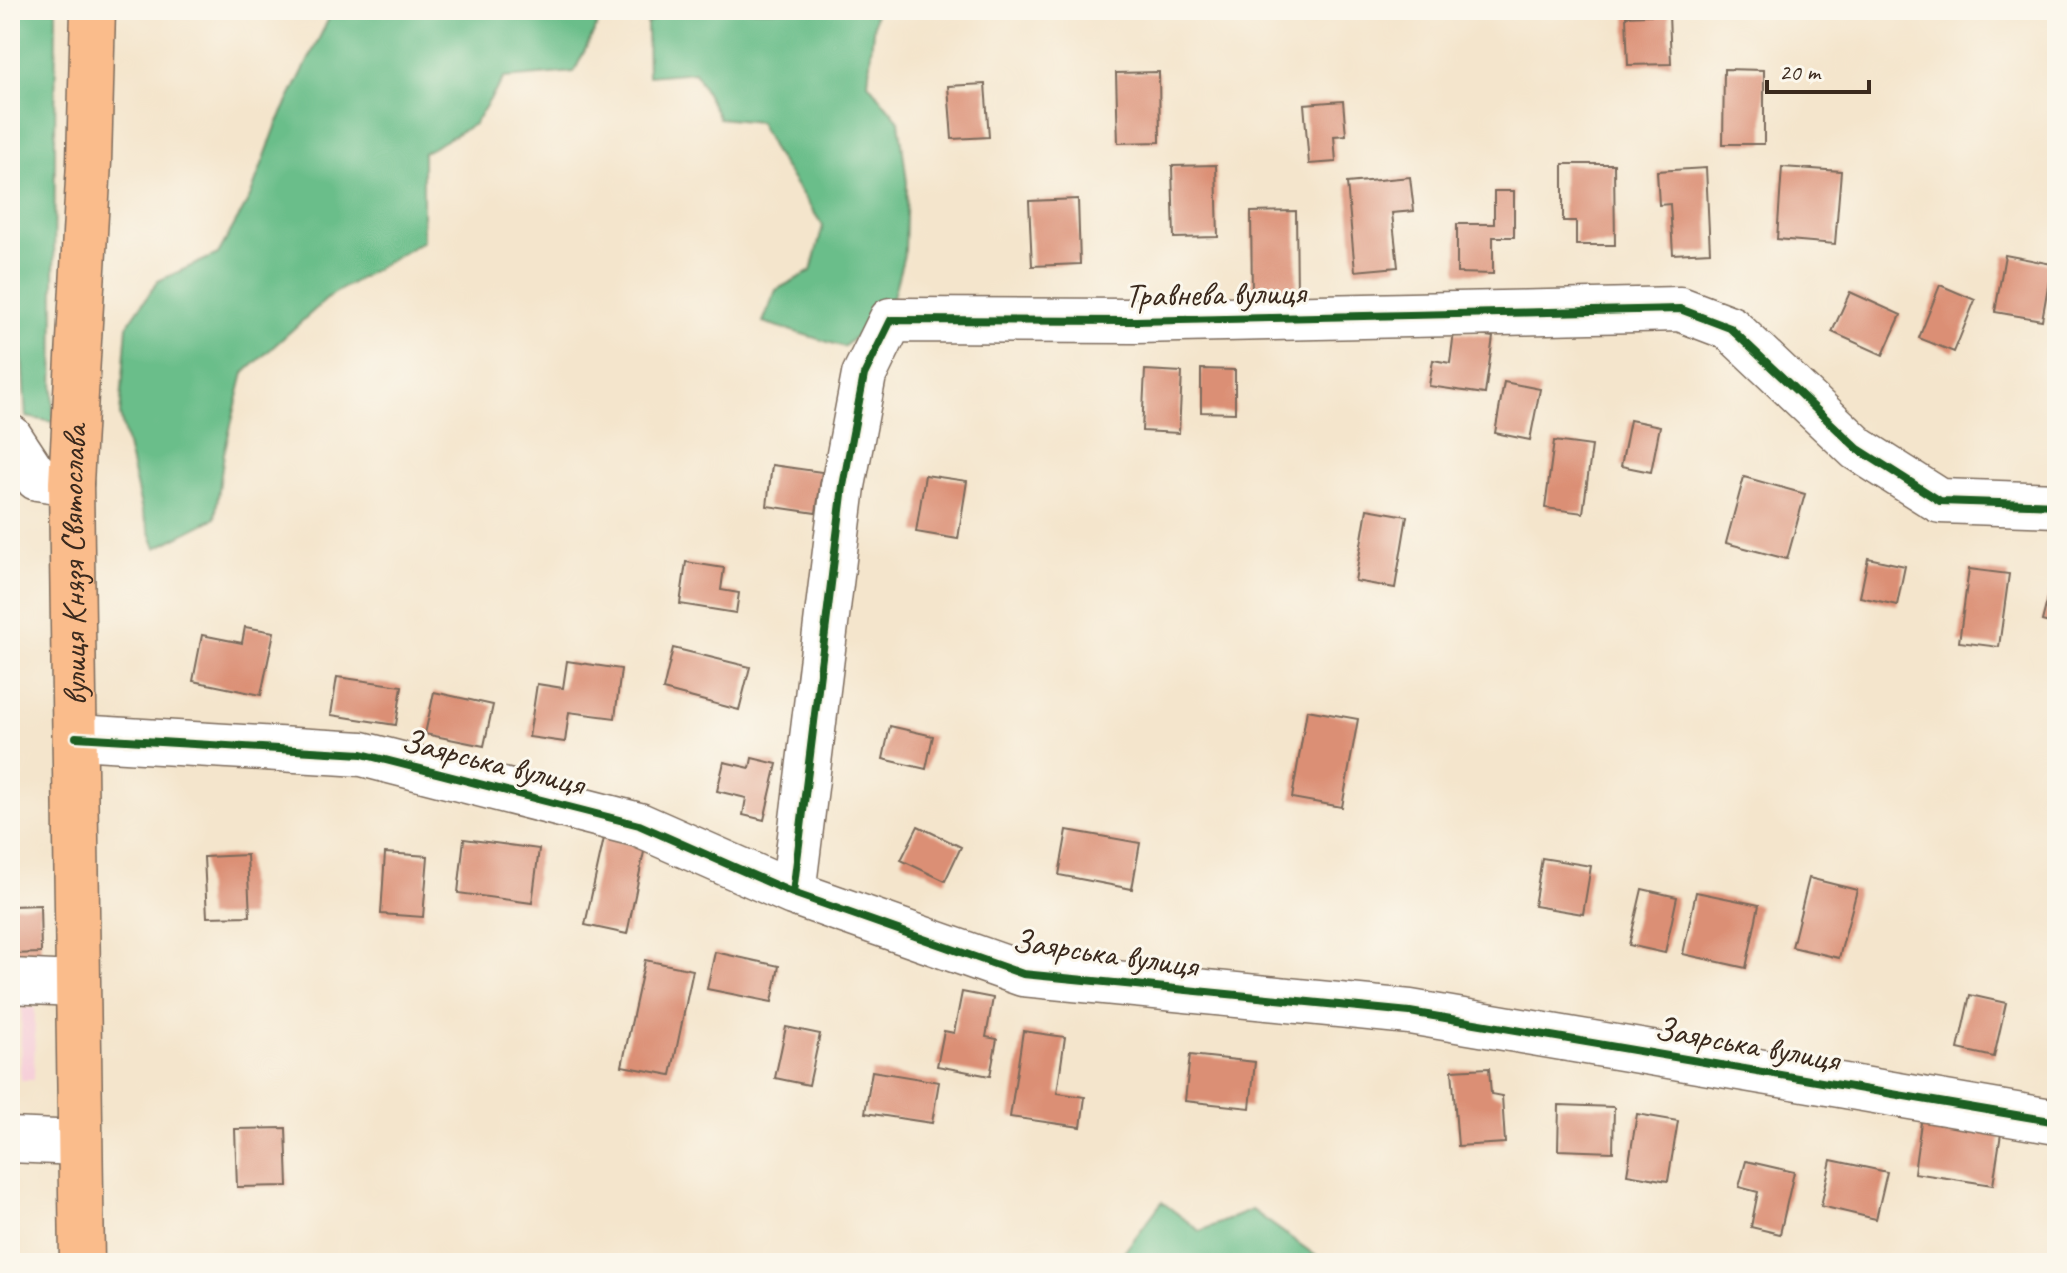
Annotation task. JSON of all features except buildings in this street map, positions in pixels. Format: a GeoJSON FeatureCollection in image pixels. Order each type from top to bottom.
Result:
{"type":"FeatureCollection","features":[{"type":"Feature","properties":{"kind":"main road","name":"вулиця Князя Святослава"},"geometry":{"type":"LineString","coordinates":[[82,1263],[75,984],[76,737],[71,483],[89,162],[93,10]]}},
{"type":"Feature","properties":{"kind":"street","name":"Травнева вулиця"},"geometry":{"type":"LineString","coordinates":[[793,893],[843,486],[864,375],[891,320],[1152,321],[1680,309],[1730,328],[1858,449],[1940,501],[2057,505]]}},
{"type":"Feature","properties":{"kind":"street"},"geometry":{"type":"LineString","coordinates":[[10,437],[37,478],[71,483]]}},
{"type":"Feature","properties":{"kind":"street","name":"Заярська вулиця"},"geometry":{"type":"LineString","coordinates":[[76,737],[362,754],[639,825],[793,893],[1023,974],[1410,1012],[2057,1122]]}},
{"type":"Feature","properties":{"kind":"street"},"geometry":{"type":"LineString","coordinates":[[10,981],[75,984]]}},
{"type":"Feature","properties":{"kind":"street"},"geometry":{"type":"LineString","coordinates":[[10,1140],[79,1143]]}},
{"type":"Feature","properties":{"kind":"shaded area"},"geometry":{"type":"Polygon","coordinates":[[[22,1007],[35,1008],[34,1080],[20,1080],[22,1007]]]}},
{"type":"Feature","properties":{"kind":"green space"},"geometry":{"type":"Polygon","coordinates":[[[10,10],[56,10],[53,422],[26,417],[10,171],[10,10]]]}},
{"type":"Feature","properties":{"kind":"green space"},"geometry":{"type":"Polygon","coordinates":[[[333,10],[609,10],[602,16],[574,72],[504,78],[474,124],[423,153],[423,241],[330,296],[244,373],[224,453],[215,518],[156,548],[142,511],[120,415],[127,326],[158,281],[218,254],[250,197],[277,124],[333,10]]]}},
{"type":"Feature","properties":{"kind":"green space"},"geometry":{"type":"Polygon","coordinates":[[[669,10],[875,10],[868,83],[899,121],[907,182],[905,251],[891,304],[844,347],[763,322],[776,290],[811,271],[823,226],[774,152],[759,122],[719,118],[695,72],[648,76],[647,24],[669,10]]]}},
{"type":"Feature","properties":{"kind":"green space"},"geometry":{"type":"Polygon","coordinates":[[[1162,1202],[1200,1231],[1252,1210],[1326,1263],[1116,1263],[1162,1202]]]}},
{"type":"Feature","properties":{"kind":"cycle path"},"geometry":{"type":"LineString","coordinates":[[793,893],[843,486],[864,375],[891,320],[1136,321],[1680,309],[1730,328],[1858,449],[1940,501],[2057,505]]}},
{"type":"Feature","properties":{"kind":"cycle path"},"geometry":{"type":"LineString","coordinates":[[76,737],[362,754],[639,825],[793,893],[1023,974],[1410,1012],[2057,1122]]}}]}
